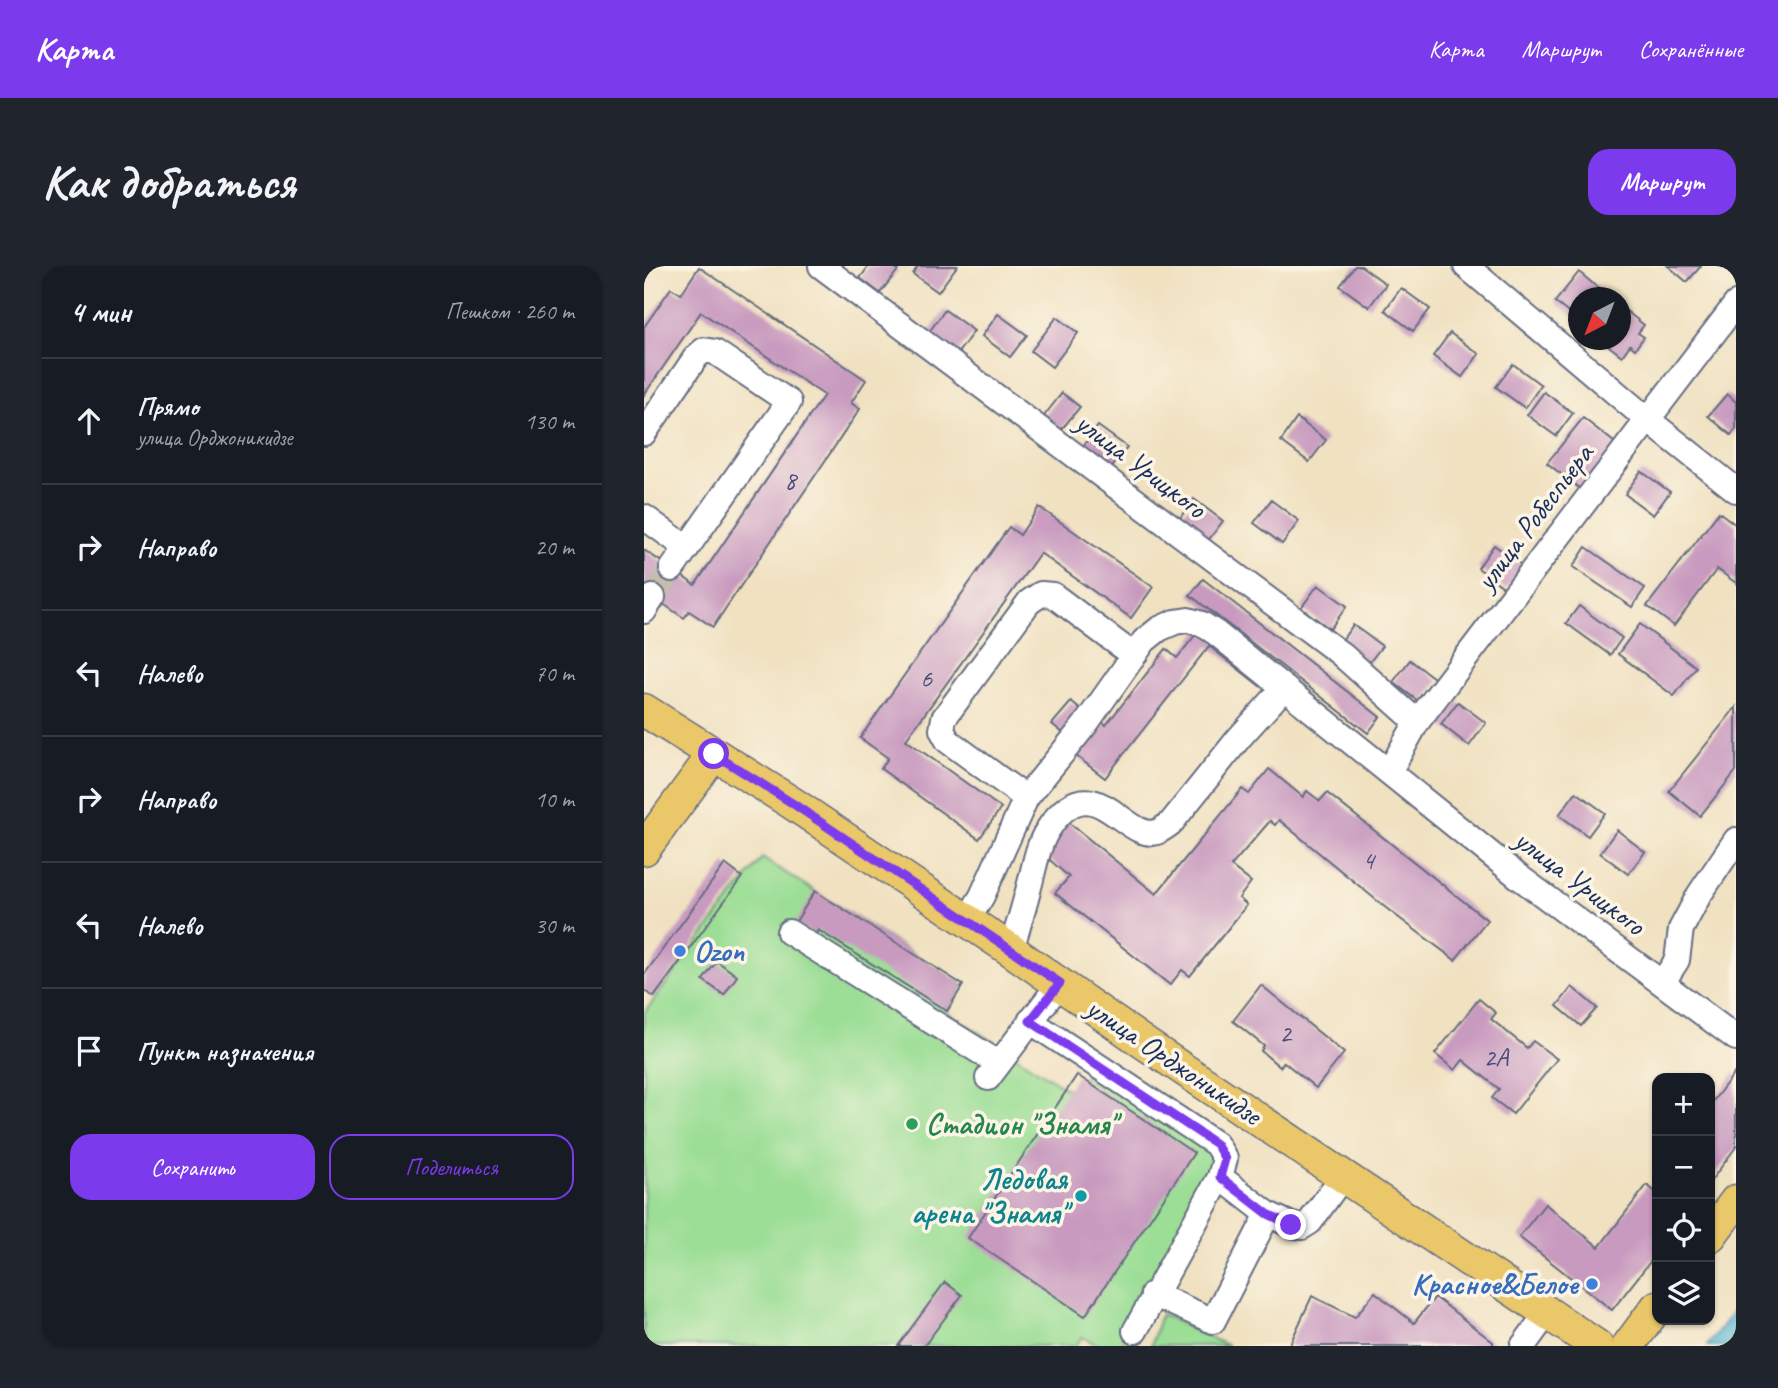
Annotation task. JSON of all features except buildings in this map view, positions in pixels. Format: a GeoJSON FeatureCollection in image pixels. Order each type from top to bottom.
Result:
{"type":"FeatureCollection","features":[{"type":"Feature","properties":{"kind":"main road","name":"улица Орджоникидзе"},"geometry":{"type":"LineString","coordinates":[[644,710],[792,803],[1597,1346]]}},
{"type":"Feature","properties":{"kind":"main road"},"geometry":{"type":"LineString","coordinates":[[644,849],[714,754]]}},
{"type":"Feature","properties":{"kind":"main road"},"geometry":{"type":"LineString","coordinates":[[1715,1229],[1736,1201]]}},
{"type":"Feature","properties":{"kind":"main road"},"geometry":{"type":"LineString","coordinates":[[1628,1346],[1652,1314]]}},
{"type":"Feature","properties":{"kind":"street","name":"улица Урицкого"},"geometry":{"type":"LineString","coordinates":[[821,266],[1341,654],[1417,722]]}},
{"type":"Feature","properties":{"kind":"street"},"geometry":{"type":"LineString","coordinates":[[1466,266],[1648,420],[1736,490]]}},
{"type":"Feature","properties":{"kind":"street","name":"улица Робеспьера"},"geometry":{"type":"LineString","coordinates":[[1389,772],[1417,722],[1736,304]]}},
{"type":"Feature","properties":{"kind":"street"},"geometry":{"type":"LineString","coordinates":[[644,433],[696,357],[704,350],[715,352],[789,402],[672,569]]}},
{"type":"Feature","properties":{"kind":"street"},"geometry":{"type":"LineString","coordinates":[[644,517],[687,548]]}},
{"type":"Feature","properties":{"kind":"street"},"geometry":{"type":"LineString","coordinates":[[1026,798],[948,741],[942,730],[944,719],[1030,602],[1041,594],[1053,596],[1133,654]]}},
{"type":"Feature","properties":{"kind":"street","name":"улица Урицкого"},"geometry":{"type":"LineString","coordinates":[[967,921],[982,896],[1026,798],[1085,725],[1133,654],[1159,629],[1188,620],[1202,624],[1216,633],[1519,877],[1736,1038]]}},
{"type":"Feature","properties":{"kind":"street"},"geometry":{"type":"LineString","coordinates":[[1012,950],[1038,852],[1046,831],[1060,814],[1075,803],[1089,801],[1105,807],[1141,831],[1156,832],[1171,823],[1283,688]]}},
{"type":"Feature","properties":{"kind":"street"},"geometry":{"type":"LineString","coordinates":[[1663,982],[1676,960],[1681,929],[1699,895],[1736,840]]}},
{"type":"Feature","properties":{"kind":"street"},"geometry":{"type":"LineString","coordinates":[[789,932],[993,1071],[1060,983]]}},
{"type":"Feature","properties":{"kind":"street"},"geometry":{"type":"LineString","coordinates":[[1030,1021],[1216,1144],[1225,1159],[1220,1177],[1153,1294],[1135,1331]]}},
{"type":"Feature","properties":{"kind":"street"},"geometry":{"type":"LineString","coordinates":[[1220,1177],[1268,1214],[1302,1227],[1310,1222],[1343,1176]]}},
{"type":"Feature","properties":{"kind":"street"},"geometry":{"type":"LineString","coordinates":[[1153,1294],[1213,1321],[1268,1214]]}},
{"type":"Feature","properties":{"kind":"street"},"geometry":{"type":"LineString","coordinates":[[1523,1346],[1547,1312]]}},
{"type":"Feature","properties":{"kind":"green space","name":"Стадион \"Знамя\""},"geometry":{"type":"Polygon","coordinates":[[[762,858],[963,985],[947,1012],[1073,1093],[1092,1066],[1226,1154],[1192,1209],[1121,1346],[1100,1346],[1082,1337],[1075,1346],[644,1346],[644,1013],[762,858]]]}},
{"type":"Feature","properties":{"kind":"green space"},"geometry":{"type":"Polygon","coordinates":[[[1161,1314],[1228,1346],[1151,1346],[1161,1314]]]}},
{"type":"Feature","properties":{"kind":"water"},"geometry":{"type":"Polygon","coordinates":[[[1736,1307],[1736,1346],[1707,1346],[1736,1307]]]}},
{"type":"Feature","properties":{"kind":"tunnel"},"geometry":{"type":"LineString","coordinates":[[653,597],[672,569]]}},
{"type":"Feature","properties":{"kind":"place","name":"Ozon"},"geometry":{"type":"Point","coordinates":[680,951]}},
{"type":"Feature","properties":{"kind":"place","name":"Стадион \"Знамя\""},"geometry":{"type":"Point","coordinates":[912,1124]}},
{"type":"Feature","properties":{"kind":"place","name":"Ледовая арена \"Знамя\""},"geometry":{"type":"Point","coordinates":[1081,1196]}},
{"type":"Feature","properties":{"kind":"place","name":"Красное&Белое"},"geometry":{"type":"Point","coordinates":[1592,1284]}},
{"type":"Feature","properties":{"kind":"route"},"geometry":{"type":"LineString","coordinates":[[714,754],[792,803],[1060,983],[1030,1021],[1216,1144],[1225,1159],[1220,1177],[1268,1214],[1291,1225]]}}]}
